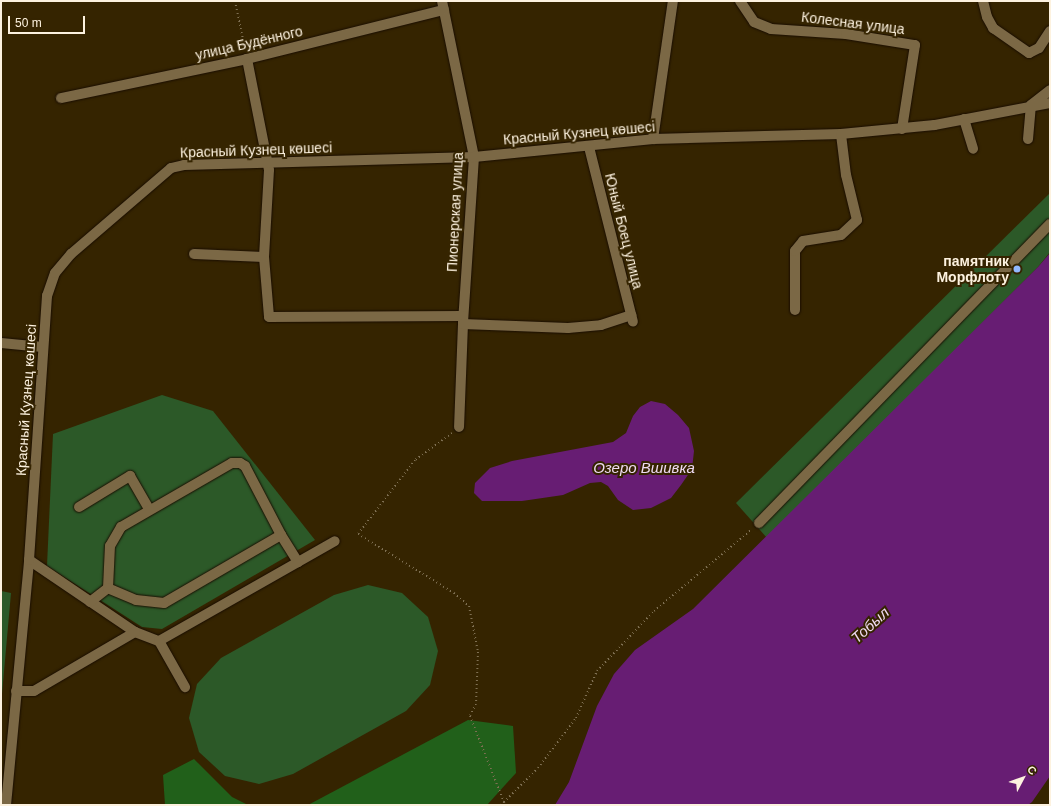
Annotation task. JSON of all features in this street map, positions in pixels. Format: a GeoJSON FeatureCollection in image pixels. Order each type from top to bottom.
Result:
{"type":"FeatureCollection","features":[{"type":"Feature","properties":{"kind":"street"},"geometry":{"type":"LineString","coordinates":[[653,140],[673,1]]}},
{"type":"Feature","properties":{"kind":"street","name":"Колесная улица"},"geometry":{"type":"LineString","coordinates":[[740,1],[754,22],[771,29],[846,34],[915,45],[902,129]]}},
{"type":"Feature","properties":{"kind":"street"},"geometry":{"type":"LineString","coordinates":[[983,1],[987,17],[993,28],[1029,53],[1039,48],[1050,31]]}},
{"type":"Feature","properties":{"kind":"street","name":"улица Будённого"},"geometry":{"type":"LineString","coordinates":[[61,98],[247,59],[443,5]]}},
{"type":"Feature","properties":{"kind":"street","name":"Пионерская улица"},"geometry":{"type":"LineString","coordinates":[[443,5],[474,157],[463,320],[459,427]]}},
{"type":"Feature","properties":{"kind":"street"},"geometry":{"type":"LineString","coordinates":[[247,59],[268,162],[264,258],[269,318],[463,320]]}},
{"type":"Feature","properties":{"kind":"street"},"geometry":{"type":"LineString","coordinates":[[1028,140],[1031,105],[1050,90]]}},
{"type":"Feature","properties":{"kind":"street","name":"Красный Кузнец көшесі"},"geometry":{"type":"LineString","coordinates":[[6,805],[29,560],[47,296],[55,273],[71,254],[153,181],[171,168],[184,165],[474,157],[653,140],[841,134],[902,129],[964,119],[1031,105],[1050,103]]}},
{"type":"Feature","properties":{"kind":"street"},"geometry":{"type":"LineString","coordinates":[[964,119],[974,149]]}},
{"type":"Feature","properties":{"kind":"street"},"geometry":{"type":"LineString","coordinates":[[795,310],[795,251],[803,241],[841,235],[857,220],[846,175],[841,134]]}},
{"type":"Feature","properties":{"kind":"street","name":"Юный Боец улица"},"geometry":{"type":"LineString","coordinates":[[463,320],[568,328],[601,325],[632,318],[589,147]]}},
{"type":"Feature","properties":{"kind":"street"},"geometry":{"type":"LineString","coordinates":[[759,523],[1050,224]]}},
{"type":"Feature","properties":{"kind":"street"},"geometry":{"type":"LineString","coordinates":[[194,254],[264,258]]}},
{"type":"Feature","properties":{"kind":"street"},"geometry":{"type":"LineString","coordinates":[[1,343],[43,347]]}},
{"type":"Feature","properties":{"kind":"street"},"geometry":{"type":"LineString","coordinates":[[90,602],[108,588],[110,546],[116,534],[149,509],[232,463],[240,462],[256,482],[281,535],[298,562]]}},
{"type":"Feature","properties":{"kind":"street"},"geometry":{"type":"LineString","coordinates":[[79,507],[130,476],[149,509]]}},
{"type":"Feature","properties":{"kind":"street"},"geometry":{"type":"LineString","coordinates":[[108,588],[136,600],[164,603],[281,535]]}},
{"type":"Feature","properties":{"kind":"street"},"geometry":{"type":"LineString","coordinates":[[159,641],[335,541]]}},
{"type":"Feature","properties":{"kind":"street"},"geometry":{"type":"LineString","coordinates":[[29,560],[135,632],[159,641],[185,687]]}},
{"type":"Feature","properties":{"kind":"street"},"geometry":{"type":"LineString","coordinates":[[16,691],[34,691],[135,632]]}},
{"type":"Feature","properties":{"kind":"path"},"geometry":{"type":"LineString","coordinates":[[235,1],[247,59]]}},
{"type":"Feature","properties":{"kind":"path"},"geometry":{"type":"LineString","coordinates":[[459,427],[415,460],[358,534],[454,593],[469,606],[478,652],[476,704],[470,716],[503,804],[538,768],[576,718],[597,671],[654,611],[719,554],[759,523]]}},
{"type":"Feature","properties":{"kind":"green space"},"geometry":{"type":"Polygon","coordinates":[[[1050,193],[1050,252],[1038,267],[767,538],[736,503],[1050,193]]]}},
{"type":"Feature","properties":{"kind":"green space"},"geometry":{"type":"Polygon","coordinates":[[[162,395],[213,411],[315,540],[162,629],[142,627],[47,566],[53,434],[162,395]]]}},
{"type":"Feature","properties":{"kind":"green space"},"geometry":{"type":"Polygon","coordinates":[[[368,585],[402,593],[428,617],[438,651],[430,685],[406,711],[293,774],[259,784],[225,776],[199,752],[189,718],[197,684],[221,658],[334,595],[368,585]]]}},
{"type":"Feature","properties":{"kind":"green space"},"geometry":{"type":"Polygon","coordinates":[[[1,591],[11,593],[1,705],[1,591]]]}},
{"type":"Feature","properties":{"kind":"green space"},"geometry":{"type":"Polygon","coordinates":[[[468,720],[513,726],[516,773],[487,805],[308,805],[468,720]]]}},
{"type":"Feature","properties":{"kind":"green space"},"geometry":{"type":"Polygon","coordinates":[[[194,759],[232,797],[248,805],[165,805],[163,775],[194,759]]]}},
{"type":"Feature","properties":{"kind":"water","name":"Тобыл"},"geometry":{"type":"Polygon","coordinates":[[[1050,253],[1050,776],[1032,802],[1028,805],[555,805],[569,782],[597,706],[614,674],[635,650],[693,609],[1038,267],[1050,253]]]}},
{"type":"Feature","properties":{"kind":"water","name":"Озеро Вшивка"},"geometry":{"type":"Polygon","coordinates":[[[651,401],[665,404],[678,415],[689,428],[694,451],[692,469],[671,498],[651,508],[633,510],[618,500],[608,486],[601,482],[590,483],[563,495],[522,501],[482,501],[474,493],[475,483],[490,468],[512,461],[613,442],[626,433],[633,416],[640,407],[651,401]]]}},
{"type":"Feature","properties":{"kind":"place","name":"памятник Морфлоту"},"geometry":{"type":"Point","coordinates":[1017,269]}}]}
